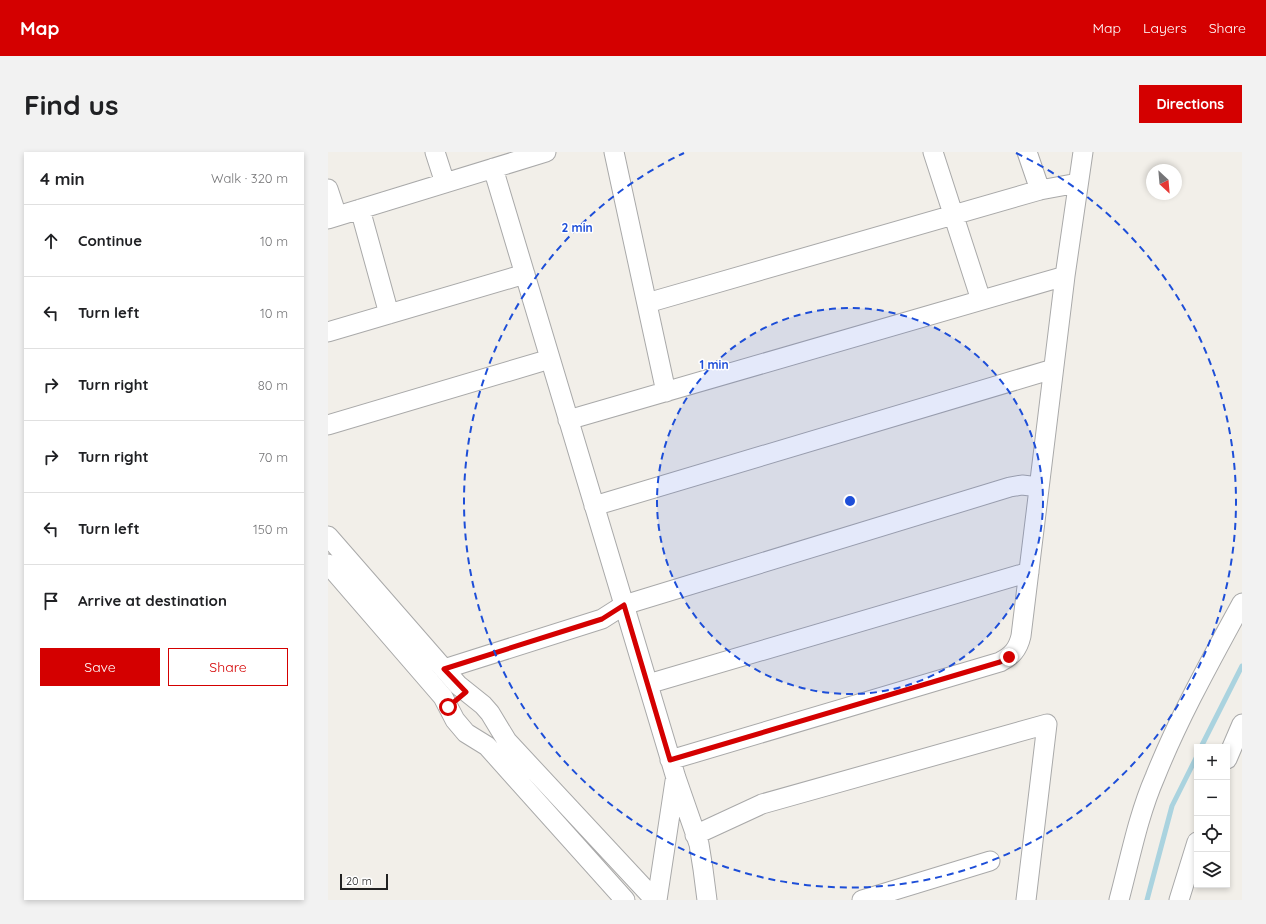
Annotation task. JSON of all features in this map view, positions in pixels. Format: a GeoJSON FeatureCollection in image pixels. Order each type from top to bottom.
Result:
{"type":"FeatureCollection","features":[{"type":"Feature","properties":{"kind":"street"},"geometry":{"type":"LineString","coordinates":[[435,152],[445,183]]}},
{"type":"Feature","properties":{"kind":"street"},"geometry":{"type":"LineString","coordinates":[[328,189],[333,217],[542,152]]}},
{"type":"Feature","properties":{"kind":"street"},"geometry":{"type":"LineString","coordinates":[[614,152],[666,392]]}},
{"type":"Feature","properties":{"kind":"street"},"geometry":{"type":"LineString","coordinates":[[933,152],[981,300]]}},
{"type":"Feature","properties":{"kind":"street"},"geometry":{"type":"LineString","coordinates":[[1028,152],[1040,190]]}},
{"type":"Feature","properties":{"kind":"street"},"geometry":{"type":"LineString","coordinates":[[670,760],[1000,662],[1009,657],[1015,651],[1019,643],[1029,572],[1053,369],[1083,152]]}},
{"type":"Feature","properties":{"kind":"street"},"geometry":{"type":"LineString","coordinates":[[493,168],[670,760],[696,835],[703,869],[707,900]]}},
{"type":"Feature","properties":{"kind":"street"},"geometry":{"type":"LineString","coordinates":[[647,303],[954,216],[1040,190],[1078,183]]}},
{"type":"Feature","properties":{"kind":"street"},"geometry":{"type":"LineString","coordinates":[[360,209],[389,314]]}},
{"type":"Feature","properties":{"kind":"street"},"geometry":{"type":"LineString","coordinates":[[328,332],[525,274]]}},
{"type":"Feature","properties":{"kind":"street"},"geometry":{"type":"LineString","coordinates":[[568,420],[1065,276]]}},
{"type":"Feature","properties":{"kind":"street"},"geometry":{"type":"LineString","coordinates":[[328,425],[550,359]]}},
{"type":"Feature","properties":{"kind":"street"},"geometry":{"type":"LineString","coordinates":[[594,506],[1053,369]]}},
{"type":"Feature","properties":{"kind":"street"},"geometry":{"type":"LineString","coordinates":[[444,669],[602,619],[624,605],[1010,487],[1022,485],[1039,487]]}},
{"type":"Feature","properties":{"kind":"street"},"geometry":{"type":"LineString","coordinates":[[328,536],[444,669],[466,692],[483,705],[507,741],[656,900]]}},
{"type":"Feature","properties":{"kind":"street"},"geometry":{"type":"LineString","coordinates":[[328,564],[443,697],[455,720],[466,733],[487,746],[625,900]]}},
{"type":"Feature","properties":{"kind":"street"},"geometry":{"type":"LineString","coordinates":[[648,684],[1029,572]]}},
{"type":"Feature","properties":{"kind":"street"},"geometry":{"type":"LineString","coordinates":[[1119,900],[1138,828],[1154,778],[1191,697],[1242,603]]}},
{"type":"Feature","properties":{"kind":"street"},"geometry":{"type":"LineString","coordinates":[[448,707],[466,692]]}},
{"type":"Feature","properties":{"kind":"street"},"geometry":{"type":"LineString","coordinates":[[476,740],[494,720]]}},
{"type":"Feature","properties":{"kind":"street"},"geometry":{"type":"LineString","coordinates":[[696,835],[762,804],[1047,724],[1026,900]]}},
{"type":"Feature","properties":{"kind":"street"},"geometry":{"type":"LineString","coordinates":[[1230,752],[1242,724]]}},
{"type":"Feature","properties":{"kind":"street"},"geometry":{"type":"LineString","coordinates":[[656,900],[676,778]]}},
{"type":"Feature","properties":{"kind":"street"},"geometry":{"type":"LineString","coordinates":[[1179,900],[1194,852]]}},
{"type":"Feature","properties":{"kind":"street"},"geometry":{"type":"LineString","coordinates":[[862,900],[990,861]]}},
{"type":"Feature","properties":{"kind":"waterway"},"geometry":{"type":"LineString","coordinates":[[1203,744],[1242,666]]}},
{"type":"Feature","properties":{"kind":"waterway"},"geometry":{"type":"LineString","coordinates":[[1147,900],[1172,806],[1194,762]]}},
{"type":"Feature","properties":{"kind":"route"},"geometry":{"type":"LineString","coordinates":[[448,707],[466,692],[444,669],[602,619],[624,605],[670,760],[1000,662],[1009,657]]}}]}
